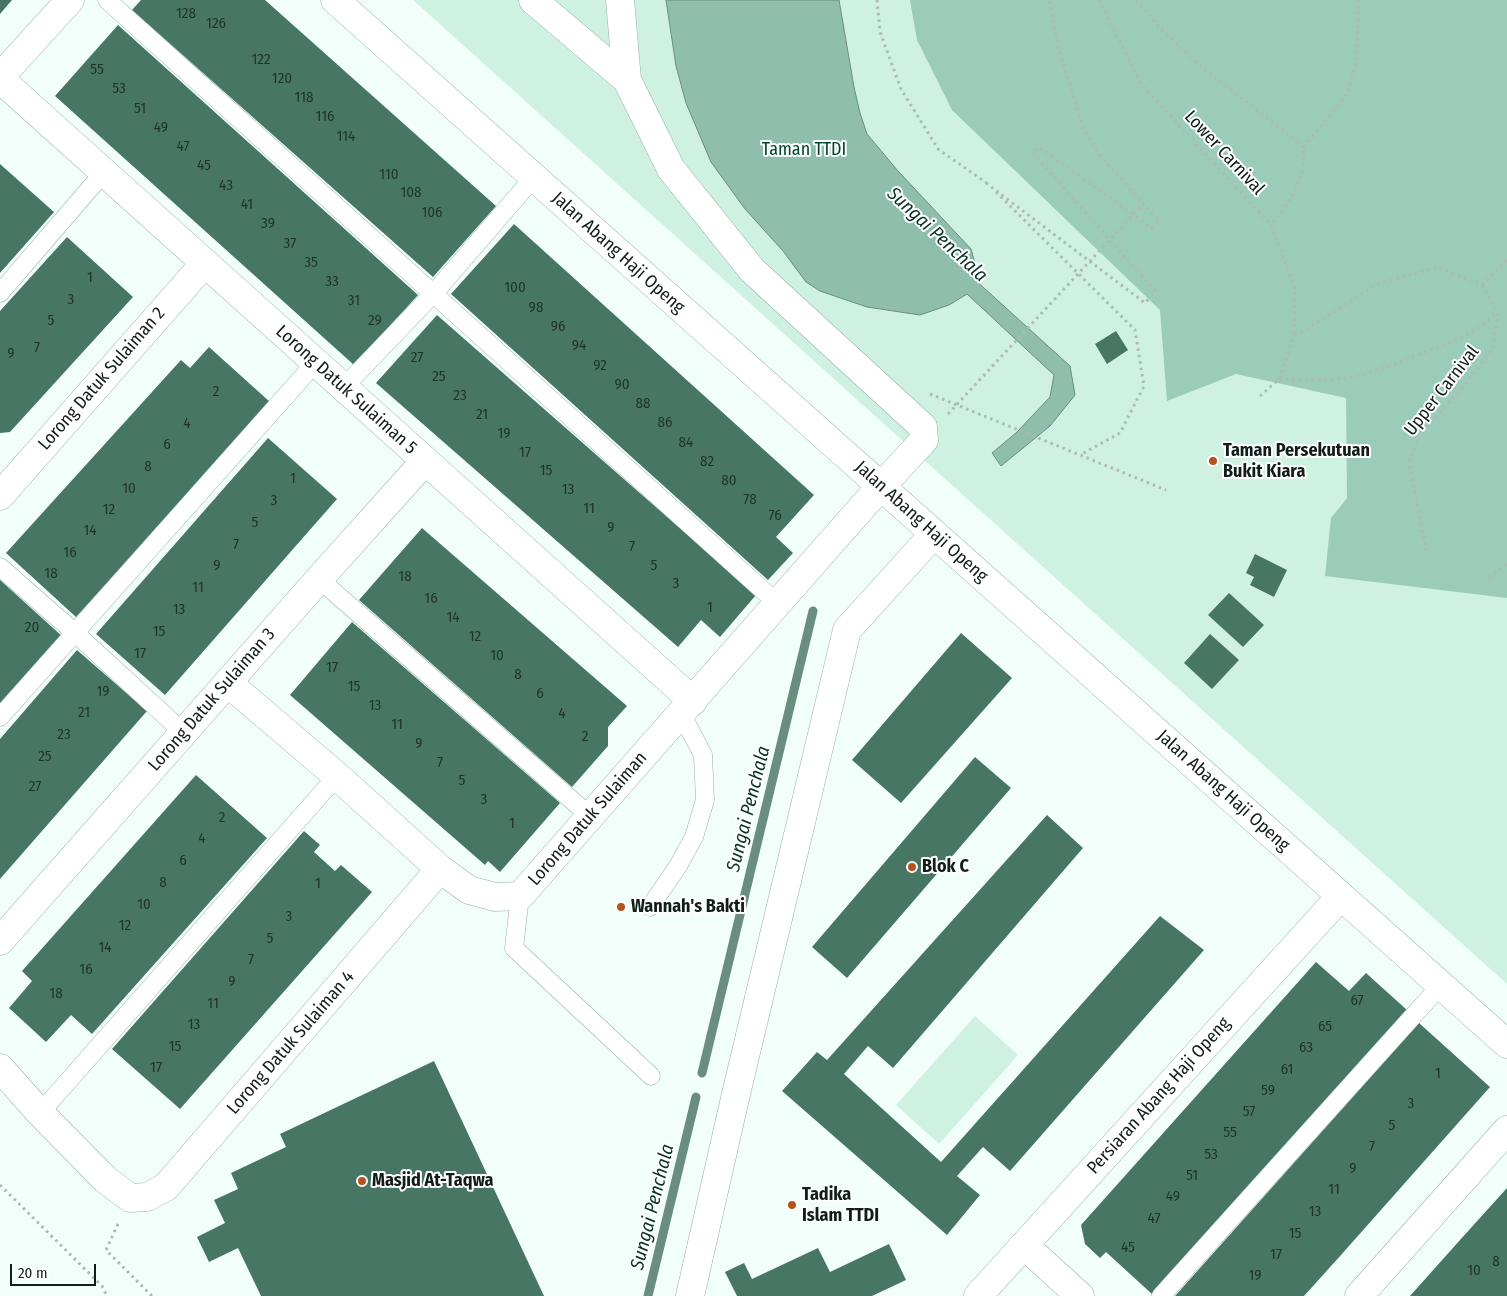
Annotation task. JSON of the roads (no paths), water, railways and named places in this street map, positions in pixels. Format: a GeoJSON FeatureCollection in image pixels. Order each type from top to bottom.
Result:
{"type":"FeatureCollection","features":[{"type":"Feature","properties":{"kind":"street"},"geometry":{"type":"LineString","coordinates":[[0,78],[70,0]]}},
{"type":"Feature","properties":{"kind":"street","name":"Jalan Abang Haji Openg"},"geometry":{"type":"LineString","coordinates":[[335,0],[1507,1044]]}},
{"type":"Feature","properties":{"kind":"street"},"geometry":{"type":"LineString","coordinates":[[533,0],[627,80]]}},
{"type":"Feature","properties":{"kind":"street"},"geometry":{"type":"LineString","coordinates":[[620,0],[627,80]]}},
{"type":"Feature","properties":{"kind":"street","name":"Lorong Datuk Sulaiman 5"},"geometry":{"type":"LineString","coordinates":[[0,78],[425,461],[687,707]]}},
{"type":"Feature","properties":{"kind":"street","name":"Lorong Datuk Sulaiman"},"geometry":{"type":"LineString","coordinates":[[228,683],[337,776],[440,869],[469,890],[495,897],[520,896],[881,486],[924,440],[923,427],[752,270],[672,169],[627,80]]}},
{"type":"Feature","properties":{"kind":"street","name":"Lorong Datuk Sulaiman 2"},"geometry":{"type":"LineString","coordinates":[[3,487],[204,263]]}},
{"type":"Feature","properties":{"kind":"street","name":"Lorong Datuk Sulaiman 3"},"geometry":{"type":"LineString","coordinates":[[0,941],[425,461]]}},
{"type":"Feature","properties":{"kind":"street"},"geometry":{"type":"LineString","coordinates":[[690,1296],[738,1084],[847,630],[934,534]]}},
{"type":"Feature","properties":{"kind":"street","name":"Lorong Datuk Sulaiman 4"},"geometry":{"type":"LineString","coordinates":[[40,1112],[105,1179],[130,1198],[147,1197],[166,1188],[440,869]]}},
{"type":"Feature","properties":{"kind":"street","name":"Persiaran Abang Haji Openg"},"geometry":{"type":"LineString","coordinates":[[978,1296],[1340,896]]}},
{"type":"Feature","properties":{"kind":"street"},"geometry":{"type":"LineString","coordinates":[[0,1068],[40,1112]]}},
{"type":"Feature","properties":{"kind":"street"},"geometry":{"type":"LineString","coordinates":[[1358,1296],[1507,1130]]}},
{"type":"Feature","properties":{"kind":"street"},"geometry":{"type":"LineString","coordinates":[[1024,1245],[1080,1296]]}},
{"type":"Feature","properties":{"kind":"lane"},"geometry":{"type":"LineString","coordinates":[[107,0],[778,604]]}},
{"type":"Feature","properties":{"kind":"lane"},"geometry":{"type":"LineString","coordinates":[[0,293],[104,172]]}},
{"type":"Feature","properties":{"kind":"lane"},"geometry":{"type":"LineString","coordinates":[[344,387],[434,293],[534,177]]}},
{"type":"Feature","properties":{"kind":"lane"},"geometry":{"type":"LineString","coordinates":[[0,717],[316,362]]}},
{"type":"Feature","properties":{"kind":"lane"},"geometry":{"type":"LineString","coordinates":[[0,567],[184,733]]}},
{"type":"Feature","properties":{"kind":"lane"},"geometry":{"type":"LineString","coordinates":[[319,579],[590,816]]}},
{"type":"Feature","properties":{"kind":"lane"},"geometry":{"type":"LineString","coordinates":[[650,907],[678,866],[694,836],[705,800],[703,755],[687,707]]}},
{"type":"Feature","properties":{"kind":"lane"},"geometry":{"type":"LineString","coordinates":[[40,1112],[337,776]]}},
{"type":"Feature","properties":{"kind":"lane"},"geometry":{"type":"LineString","coordinates":[[520,896],[514,948],[651,1076]]}},
{"type":"Feature","properties":{"kind":"lane"},"geometry":{"type":"LineString","coordinates":[[1161,1296],[1441,985]]}},
{"type":"Feature","properties":{"kind":"water"},"geometry":{"type":"Polygon","coordinates":[[[666,0],[839,0],[854,87],[867,134],[898,171],[971,249],[976,267],[973,278],[1070,366],[1075,395],[1050,426],[1001,466],[992,453],[1017,432],[1050,397],[1054,375],[967,294],[949,305],[920,315],[867,307],[820,291],[806,282],[783,251],[745,209],[711,162],[686,103],[676,66],[666,0]]]}},
{"type":"Feature","properties":{"kind":"waterway","name":"Sungai Penchala"},"geometry":{"type":"LineString","coordinates":[[702,1073],[813,611]]}},
{"type":"Feature","properties":{"kind":"waterway","name":"Sungai Penchala"},"geometry":{"type":"LineString","coordinates":[[648,1296],[696,1097]]}},
{"type":"Feature","properties":{"kind":"place","name":"Taman Persekutuan Bukit Kiara"},"geometry":{"type":"Point","coordinates":[1213,461]}},
{"type":"Feature","properties":{"kind":"place","name":"Blok C"},"geometry":{"type":"Point","coordinates":[912,867]}},
{"type":"Feature","properties":{"kind":"place","name":"Wannah's Bakti"},"geometry":{"type":"Point","coordinates":[621,907]}},
{"type":"Feature","properties":{"kind":"place","name":"Masjid At-Taqwa"},"geometry":{"type":"Point","coordinates":[362,1181]}},
{"type":"Feature","properties":{"kind":"place","name":"Tadika Islam TTDI"},"geometry":{"type":"Point","coordinates":[792,1205]}},
{"type":"Feature","properties":{"kind":"park label","name":"Taman TTDI"},"geometry":{"type":"Point","coordinates":[804,150]}}]}
